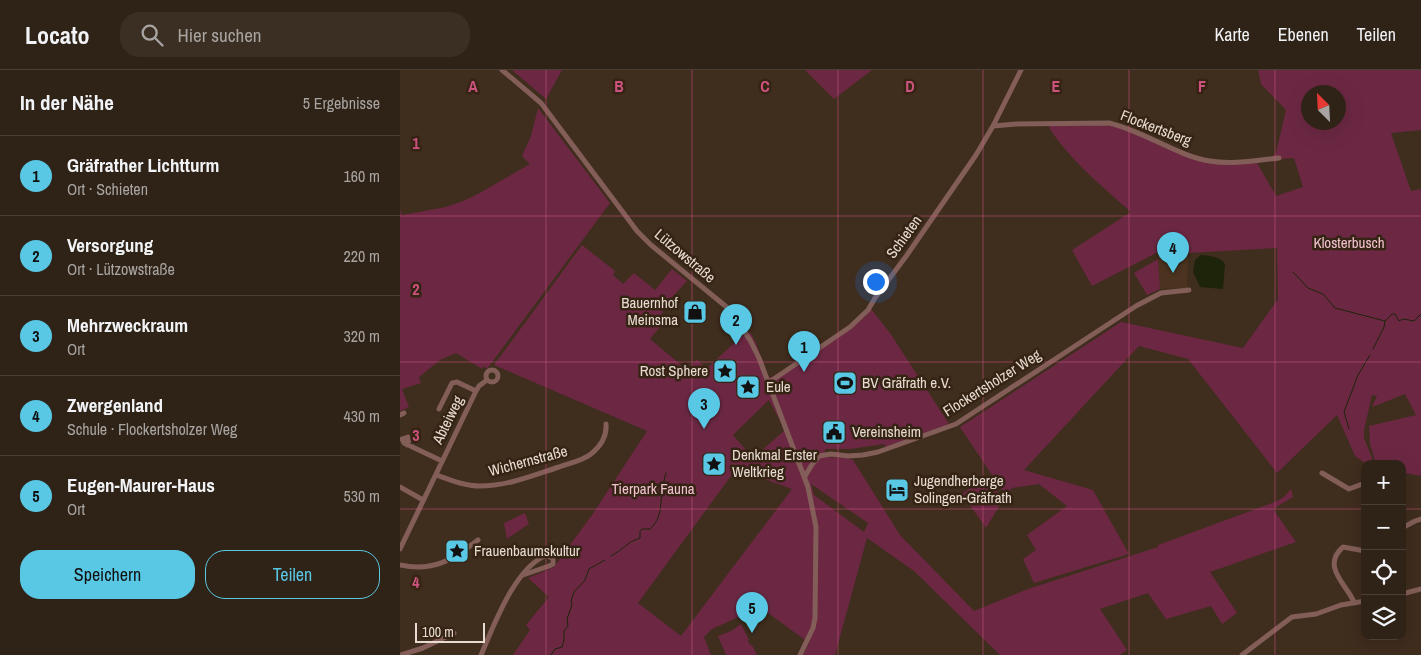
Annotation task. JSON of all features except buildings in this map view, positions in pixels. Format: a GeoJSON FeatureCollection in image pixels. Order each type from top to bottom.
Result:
{"type":"FeatureCollection","features":[{"type":"Feature","properties":{"kind":"street","name":"Lützowstraße"},"geometry":{"type":"LineString","coordinates":[[502,70],[541,103],[637,232],[729,310],[736,317],[753,346],[805,476],[816,527],[815,618],[800,655]]}},
{"type":"Feature","properties":{"kind":"street","name":"Schieten"},"geometry":{"type":"LineString","coordinates":[[768,382],[850,326],[868,310],[962,177],[993,126],[1021,70]]}},
{"type":"Feature","properties":{"kind":"street","name":"Flockertsberg"},"geometry":{"type":"LineString","coordinates":[[993,126],[1109,123],[1123,126],[1175,149],[1209,161],[1240,162],[1279,158]]}},
{"type":"Feature","properties":{"kind":"street","name":"Flockertsholzer Weg"},"geometry":{"type":"LineString","coordinates":[[805,476],[820,456],[831,454],[856,456],[878,452],[956,424],[1136,306],[1161,293],[1189,290]]}},
{"type":"Feature","properties":{"kind":"street","name":"Abteiweg"},"geometry":{"type":"LineString","coordinates":[[400,549],[476,391],[488,380]]}},
{"type":"Feature","properties":{"kind":"street","name":"Abteiweg"},"geometry":{"type":"LineString","coordinates":[[439,409],[452,383],[457,382],[476,391]]}},
{"type":"Feature","properties":{"kind":"street","name":"Wichernstraße"},"geometry":{"type":"LineString","coordinates":[[436,475],[452,481],[478,486],[504,484],[520,480],[589,455],[603,442],[606,434],[606,424]]}},
{"type":"Feature","properties":{"kind":"street","name":"Abteiweg"},"geometry":{"type":"LineString","coordinates":[[401,437],[407,445],[442,461]]}},
{"type":"Feature","properties":{"kind":"street"},"geometry":{"type":"LineString","coordinates":[[1322,473],[1349,489],[1361,484]]}},
{"type":"Feature","properties":{"kind":"street"},"geometry":{"type":"LineString","coordinates":[[400,487],[424,500]]}},
{"type":"Feature","properties":{"kind":"street"},"geometry":{"type":"LineString","coordinates":[[1406,526],[1415,520],[1421,519]]}},
{"type":"Feature","properties":{"kind":"street"},"geometry":{"type":"LineString","coordinates":[[400,565],[419,568],[439,564],[454,558],[478,540]]}},
{"type":"Feature","properties":{"kind":"street"},"geometry":{"type":"LineString","coordinates":[[1354,602],[1336,575],[1335,563],[1338,553],[1343,547],[1361,550]]}},
{"type":"Feature","properties":{"kind":"street"},"geometry":{"type":"LineString","coordinates":[[481,655],[514,586],[531,565],[541,558],[547,556],[553,559],[553,564],[523,575]]}},
{"type":"Feature","properties":{"kind":"street"},"geometry":{"type":"LineString","coordinates":[[1406,593],[1421,589]]}},
{"type":"Feature","properties":{"kind":"street"},"geometry":{"type":"LineString","coordinates":[[1242,655],[1292,617],[1316,614],[1342,605],[1361,601]]}},
{"type":"Feature","properties":{"kind":"street"},"geometry":{"type":"LineString","coordinates":[[401,655],[423,648],[454,633]]}},
{"type":"Feature","properties":{"kind":"shaded area"},"geometry":{"type":"Polygon","coordinates":[[[1160,251],[1188,253],[1187,288],[1160,289],[1158,259],[1160,251]]]}},
{"type":"Feature","properties":{"kind":"shaded area"},"geometry":{"type":"Polygon","coordinates":[[[1201,255],[1217,258],[1225,264],[1223,289],[1200,287],[1193,272],[1195,260],[1201,255]]]}},
{"type":"Feature","properties":{"kind":"green space"},"geometry":{"type":"Polygon","coordinates":[[[512,70],[562,70],[546,99],[512,70]]]}},
{"type":"Feature","properties":{"kind":"green space"},"geometry":{"type":"Polygon","coordinates":[[[805,70],[872,70],[834,99],[805,70]]]}},
{"type":"Feature","properties":{"kind":"green space","name":"Klosterbusch"},"geometry":{"type":"Polygon","coordinates":[[[1258,70],[1421,70],[1421,130],[1391,133],[1411,191],[1421,189],[1421,476],[1406,473],[1406,460],[1375,460],[1370,444],[1369,426],[1416,415],[1405,394],[1372,407],[1377,396],[1372,395],[1364,438],[1373,460],[1361,460],[1355,456],[1337,415],[1277,473],[1188,359],[1139,346],[1024,470],[1093,490],[1129,554],[1034,583],[1023,559],[1036,550],[1027,535],[1067,506],[1039,484],[1012,488],[1006,496],[960,427],[1121,322],[1243,348],[1278,299],[1277,248],[1188,253],[1160,251],[1092,286],[1072,250],[1131,212],[1074,160],[1048,125],[1122,127],[1212,163],[1256,161],[1276,196],[1303,187],[1294,158],[1268,160],[1276,153],[1286,110],[1261,84],[1258,70]]]}},
{"type":"Feature","properties":{"kind":"green space"},"geometry":{"type":"Polygon","coordinates":[[[538,108],[610,203],[487,369],[484,366],[482,369],[456,353],[440,360],[419,377],[421,383],[402,389],[409,407],[400,411],[400,210],[402,215],[446,207],[463,201],[530,164],[522,156],[531,136],[538,108]]]}},
{"type":"Feature","properties":{"kind":"green space","name":"Tierpark Fauna"},"geometry":{"type":"Polygon","coordinates":[[[582,245],[615,271],[613,275],[623,284],[634,273],[655,290],[672,269],[687,281],[661,309],[663,312],[655,322],[660,327],[650,339],[687,370],[697,359],[706,369],[742,336],[750,332],[768,377],[772,377],[781,371],[785,374],[865,317],[871,309],[890,333],[949,424],[886,447],[884,444],[850,449],[825,449],[825,457],[853,460],[900,535],[974,611],[1028,589],[1158,547],[1158,545],[1275,502],[1284,497],[1291,489],[1293,497],[1273,509],[1296,542],[1210,572],[1237,613],[1222,624],[1211,606],[1166,619],[1148,593],[1100,609],[1127,650],[1120,655],[1000,655],[914,571],[867,538],[835,655],[803,655],[809,643],[760,607],[712,629],[704,637],[711,655],[513,655],[530,630],[526,625],[549,597],[528,578],[554,567],[592,515],[647,431],[494,365],[582,245]],[[769,400],[733,435],[753,458],[785,430],[769,400]],[[736,469],[638,603],[681,636],[792,489],[736,469]],[[811,484],[814,495],[864,532],[868,523],[811,484]]]}},
{"type":"Feature","properties":{"kind":"green space"},"geometry":{"type":"Polygon","coordinates":[[[1158,259],[1160,289],[1147,295],[1134,273],[1158,259]]]}},
{"type":"Feature","properties":{"kind":"green space"},"geometry":{"type":"Polygon","coordinates":[[[987,476],[1003,500],[986,528],[962,494],[987,476]]]}},
{"type":"Feature","properties":{"kind":"green space"},"geometry":{"type":"Polygon","coordinates":[[[525,513],[529,524],[507,539],[504,523],[525,513]]]}},
{"type":"Feature","properties":{"kind":"green space"},"geometry":{"type":"Polygon","coordinates":[[[741,624],[750,645],[752,645],[757,655],[726,655],[718,636],[731,631],[741,624]]]}},
{"type":"Feature","properties":{"kind":"waterway"},"geometry":{"type":"LineString","coordinates":[[1293,272],[1308,288],[1323,294],[1335,308],[1385,321],[1392,314],[1395,314],[1399,321],[1403,319],[1414,321],[1421,314]]}},
{"type":"Feature","properties":{"kind":"waterway"},"geometry":{"type":"LineString","coordinates":[[1373,349],[1385,321]]}},
{"type":"Feature","properties":{"kind":"waterway"},"geometry":{"type":"LineString","coordinates":[[1349,429],[1344,412],[1358,375],[1370,355]]}},
{"type":"Feature","properties":{"kind":"waterway"},"geometry":{"type":"LineString","coordinates":[[611,556],[640,538],[640,531],[642,529],[650,529],[657,521],[666,473]]}},
{"type":"Feature","properties":{"kind":"waterway"},"geometry":{"type":"LineString","coordinates":[[551,655],[555,649],[562,647],[574,592],[585,580],[589,569],[605,560]]}},
{"type":"Feature","properties":{"kind":"place","name":"Zwergenland"},"geometry":{"type":"Point","coordinates":[1173,273]}},
{"type":"Feature","properties":{"kind":"place","name":"Bauernhof Meinsma"},"geometry":{"type":"Point","coordinates":[695,312]}},
{"type":"Feature","properties":{"kind":"place","name":"Versorgung"},"geometry":{"type":"Point","coordinates":[736,345]}},
{"type":"Feature","properties":{"kind":"place","name":"Rost Sphere"},"geometry":{"type":"Point","coordinates":[725,371]}},
{"type":"Feature","properties":{"kind":"place","name":"Gräfrather Lichtturm"},"geometry":{"type":"Point","coordinates":[804,372]}},
{"type":"Feature","properties":{"kind":"place","name":"BV Gräfrath e.V."},"geometry":{"type":"Point","coordinates":[845,383]}},
{"type":"Feature","properties":{"kind":"place","name":"Eule"},"geometry":{"type":"Point","coordinates":[748,387]}},
{"type":"Feature","properties":{"kind":"place","name":"Mehrzweckraum"},"geometry":{"type":"Point","coordinates":[704,429]}},
{"type":"Feature","properties":{"kind":"place","name":"Vereinsheim"},"geometry":{"type":"Point","coordinates":[834,432]}},
{"type":"Feature","properties":{"kind":"place","name":"Denkmal Erster Weltkrieg"},"geometry":{"type":"Point","coordinates":[714,464]}},
{"type":"Feature","properties":{"kind":"place","name":"Jugendherberge Solingen-Gräfrath"},"geometry":{"type":"Point","coordinates":[897,490]}},
{"type":"Feature","properties":{"kind":"place","name":"Frauenbaumskultur"},"geometry":{"type":"Point","coordinates":[457,551]}},
{"type":"Feature","properties":{"kind":"place","name":"Eugen-Maurer-Haus"},"geometry":{"type":"Point","coordinates":[752,633]}}]}
